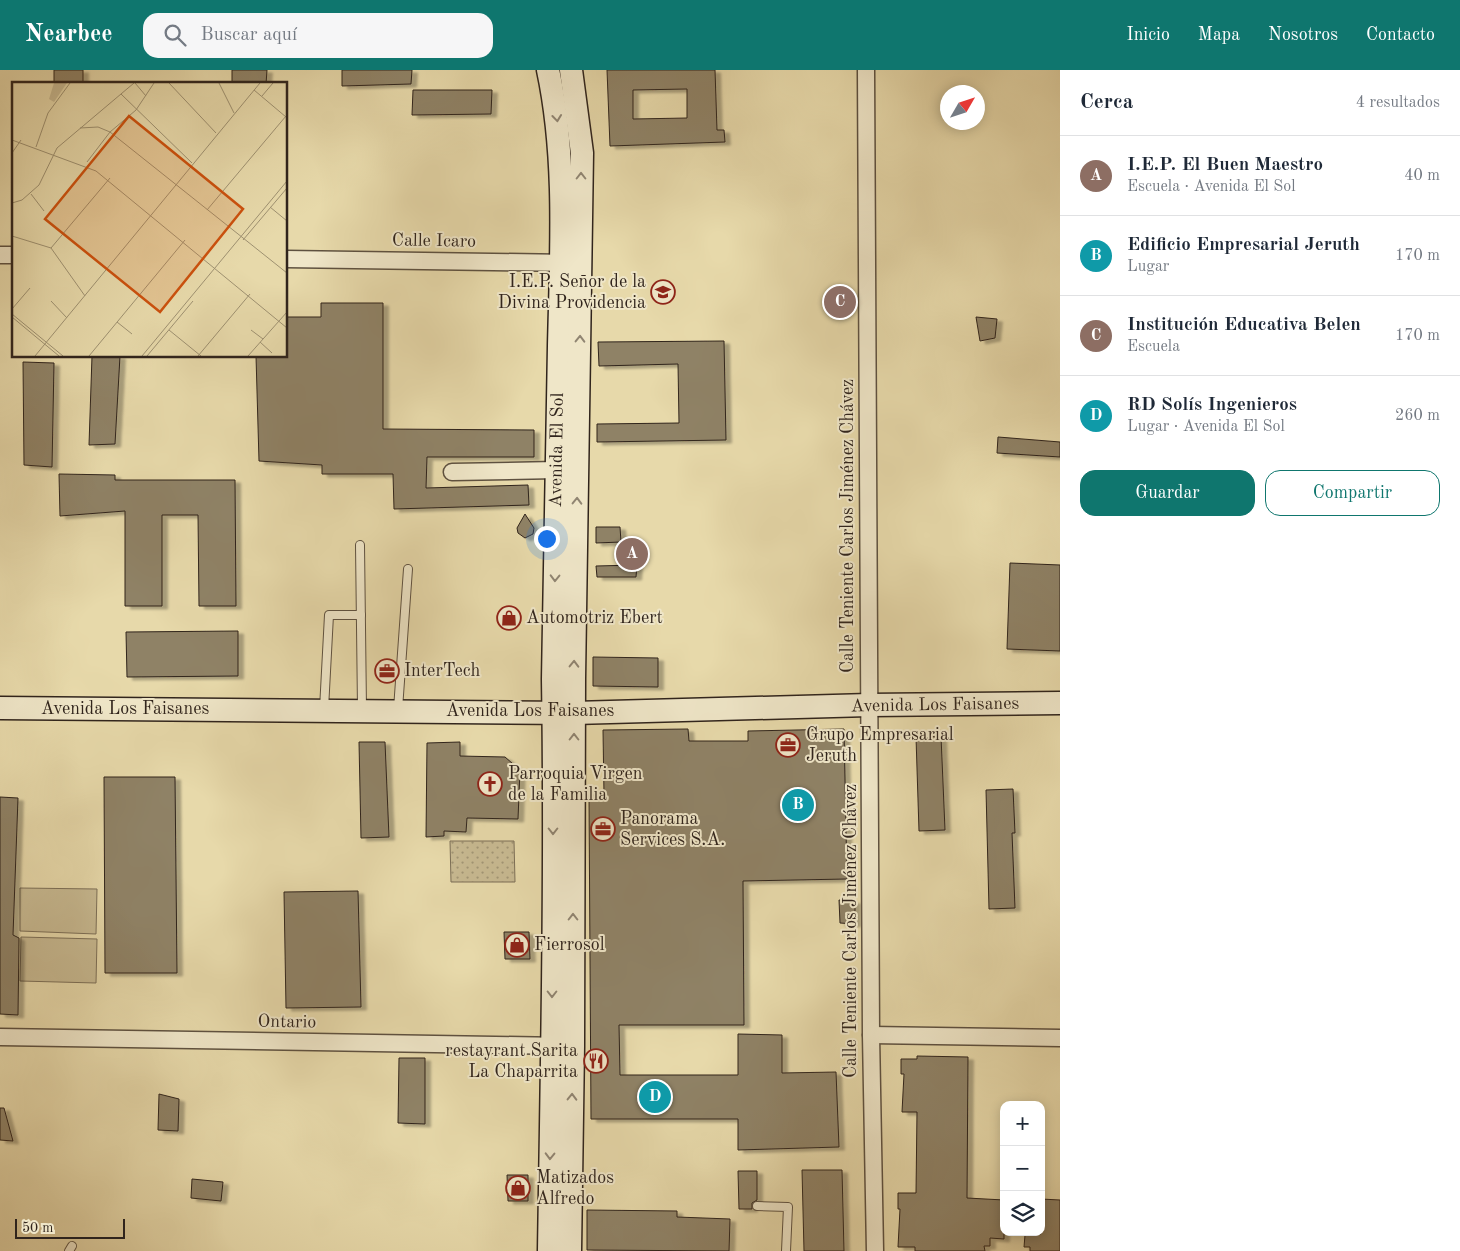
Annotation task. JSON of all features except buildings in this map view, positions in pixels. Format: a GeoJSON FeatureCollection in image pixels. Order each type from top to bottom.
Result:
{"type":"FeatureCollection","features":[{"type":"Feature","properties":{"kind":"main road","name":"Avenida El Sol"},"geometry":{"type":"LineString","coordinates":[[548,70],[556,110],[571,263],[564,712],[563,1046],[570,1251]]}},
{"type":"Feature","properties":{"kind":"main road","name":"Avenida El Sol"},"geometry":{"type":"LineString","coordinates":[[564,712],[556,470],[571,263],[582,153],[571,70]]}},
{"type":"Feature","properties":{"kind":"main road","name":"Avenida Los Faisanes"},"geometry":{"type":"LineString","coordinates":[[0,708],[564,712],[1060,703]]}},
{"type":"Feature","properties":{"kind":"main road","name":"Avenida El Sol"},"geometry":{"type":"LineString","coordinates":[[549,1251],[563,1046]]}},
{"type":"Feature","properties":{"kind":"street","name":"Calle Teniente Carlos Jiménez Chávez"},"geometry":{"type":"LineString","coordinates":[[866,70],[871,1035],[875,1251]]}},
{"type":"Feature","properties":{"kind":"street","name":"Calle Icaro"},"geometry":{"type":"LineString","coordinates":[[288,259],[571,263]]}},
{"type":"Feature","properties":{"kind":"street"},"geometry":{"type":"LineString","coordinates":[[452,472],[556,470]]}},
{"type":"Feature","properties":{"kind":"street"},"geometry":{"type":"LineString","coordinates":[[871,1035],[1060,1038]]}},
{"type":"Feature","properties":{"kind":"street","name":"Ontario"},"geometry":{"type":"LineString","coordinates":[[0,1038],[563,1046]]}},
{"type":"Feature","properties":{"kind":"lane"},"geometry":{"type":"LineString","coordinates":[[360,545],[362,711]]}},
{"type":"Feature","properties":{"kind":"lane"},"geometry":{"type":"LineString","coordinates":[[398,711],[408,569]]}},
{"type":"Feature","properties":{"kind":"lane"},"geometry":{"type":"LineString","coordinates":[[324,711],[329,615],[361,615]]}},
{"type":"Feature","properties":{"kind":"lane"},"geometry":{"type":"LineString","coordinates":[[757,1206],[788,1207],[786,1251]]}},
{"type":"Feature","properties":{"kind":"shaded area"},"geometry":{"type":"Polygon","coordinates":[[[450,841],[514,841],[515,882],[451,882],[450,841]]]}},
{"type":"Feature","properties":{"kind":"shaded area"},"geometry":{"type":"Polygon","coordinates":[[[20,888],[97,889],[96,934],[20,931],[20,888]]]}},
{"type":"Feature","properties":{"kind":"shaded area"},"geometry":{"type":"Polygon","coordinates":[[[21,937],[97,939],[96,983],[20,981],[21,937]]]}},
{"type":"Feature","properties":{"kind":"place","name":"I.E.P. Señor de la Divina Providencia"},"geometry":{"type":"Point","coordinates":[663,292]}},
{"type":"Feature","properties":{"kind":"place","name":"Institución Educativa Belen"},"geometry":{"type":"Point","coordinates":[840,302]}},
{"type":"Feature","properties":{"kind":"place","name":"I.E.P. El Buen Maestro"},"geometry":{"type":"Point","coordinates":[632,554]}},
{"type":"Feature","properties":{"kind":"place","name":"Automotriz Ebert"},"geometry":{"type":"Point","coordinates":[509,618]}},
{"type":"Feature","properties":{"kind":"place","name":"InterTech"},"geometry":{"type":"Point","coordinates":[387,671]}},
{"type":"Feature","properties":{"kind":"place","name":"Grupo Empresarial Jeruth"},"geometry":{"type":"Point","coordinates":[788,745]}},
{"type":"Feature","properties":{"kind":"place","name":"Parroquia Virgen de la Familia"},"geometry":{"type":"Point","coordinates":[490,784]}},
{"type":"Feature","properties":{"kind":"place","name":"Edificio Empresarial Jeruth"},"geometry":{"type":"Point","coordinates":[798,805]}},
{"type":"Feature","properties":{"kind":"place","name":"Panorama Services S.A."},"geometry":{"type":"Point","coordinates":[603,829]}},
{"type":"Feature","properties":{"kind":"place","name":"Fierrosol"},"geometry":{"type":"Point","coordinates":[517,945]}},
{"type":"Feature","properties":{"kind":"place","name":"restayrant Sarita La Chaparrita"},"geometry":{"type":"Point","coordinates":[596,1061]}},
{"type":"Feature","properties":{"kind":"place","name":"RD Solís Ingenieros"},"geometry":{"type":"Point","coordinates":[655,1097]}},
{"type":"Feature","properties":{"kind":"place","name":"Matizados Alfredo"},"geometry":{"type":"Point","coordinates":[518,1188]}}]}
